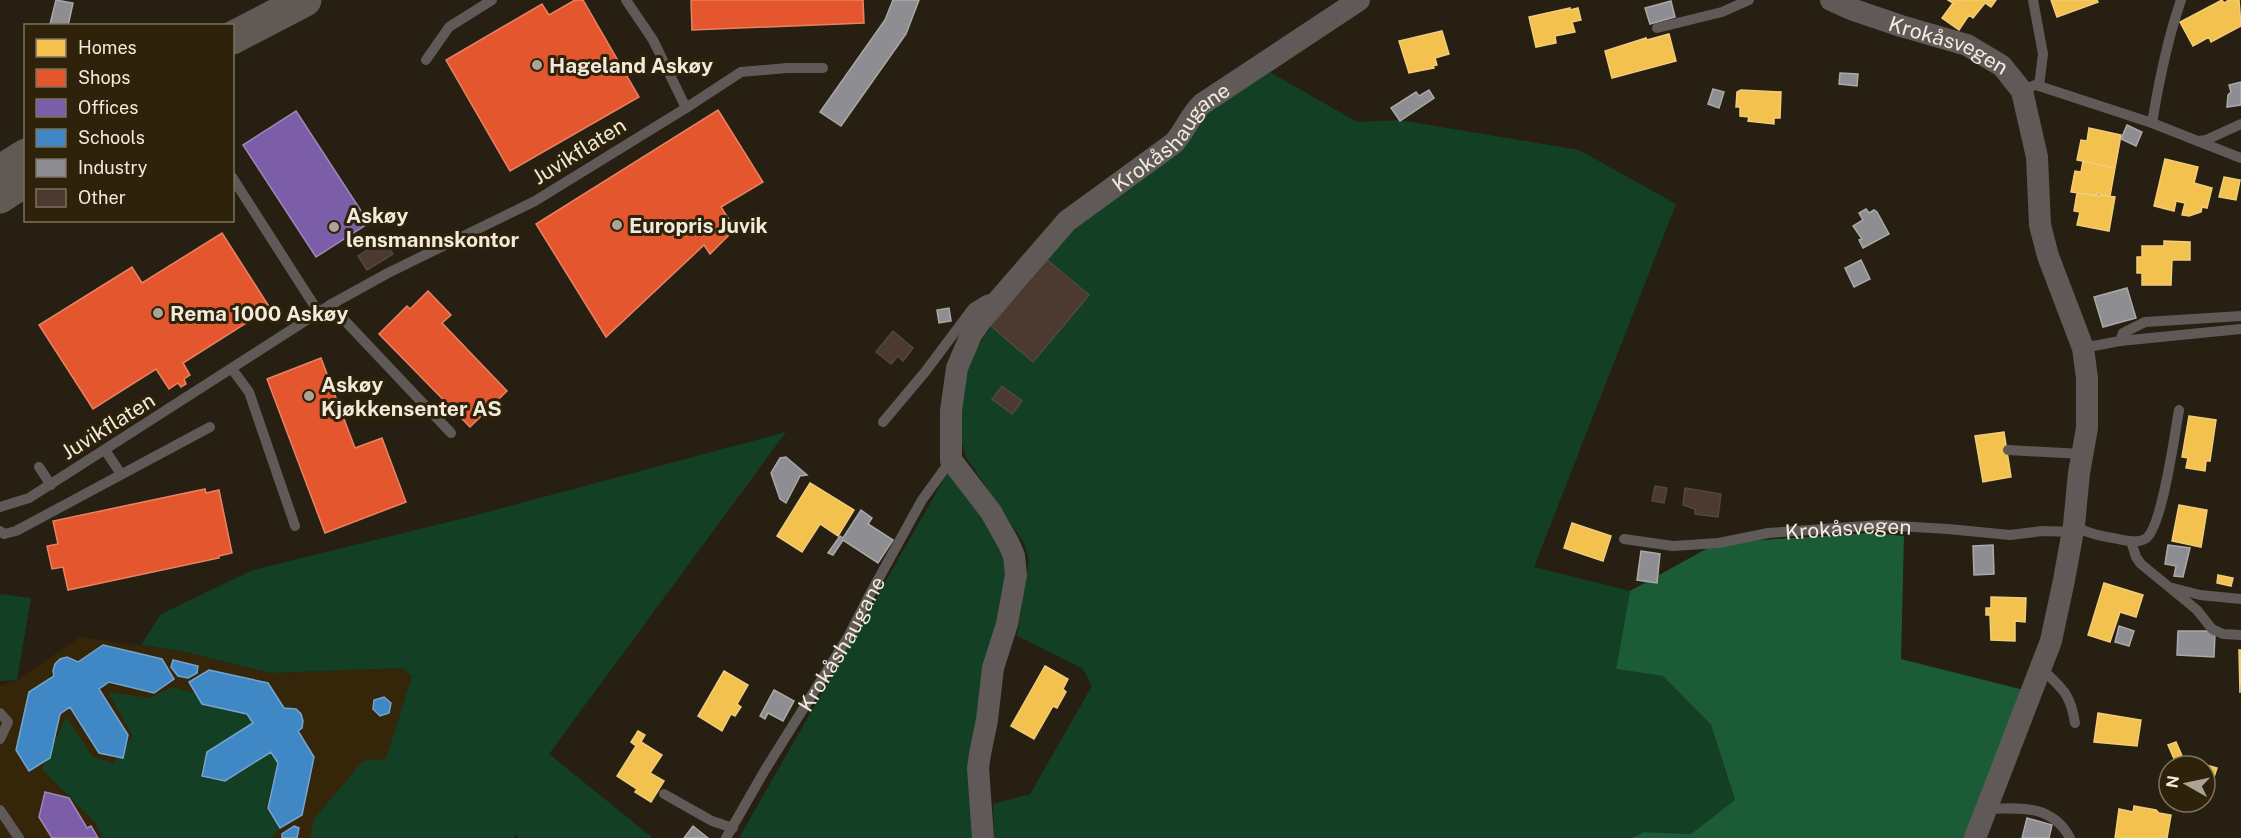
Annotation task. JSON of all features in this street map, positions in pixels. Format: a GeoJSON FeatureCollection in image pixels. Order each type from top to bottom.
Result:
{"type":"FeatureCollection","features":[{"type":"Feature","properties":{"kind":"main road"},"geometry":{"type":"LineString","coordinates":[[234,37],[305,0]]}},
{"type":"Feature","properties":{"kind":"main road"},"geometry":{"type":"LineString","coordinates":[[0,171],[24,156]]}},
{"type":"Feature","properties":{"kind":"main road"},"geometry":{"type":"LineString","coordinates":[[0,197],[24,181]]}},
{"type":"Feature","properties":{"kind":"street","name":"Krokåshaugane"},"geometry":{"type":"LineString","coordinates":[[951,460],[951,411],[957,368],[971,335],[982,319],[1003,298],[1067,221],[1174,143],[1202,104],[1359,0]]}},
{"type":"Feature","properties":{"kind":"street","name":"Krokåsvegen"},"geometry":{"type":"LineString","coordinates":[[1832,0],[1901,26],[1966,45],[2002,66],[2031,89],[2040,225],[2048,256],[2083,348],[2087,378],[2087,414],[2074,528],[2051,641],[1976,838]]}},
{"type":"Feature","properties":{"kind":"street"},"geometry":{"type":"LineString","coordinates":[[951,460],[991,512],[1010,543],[1016,575],[1007,624],[993,668],[978,768],[983,838]]}},
{"type":"Feature","properties":{"kind":"lane"},"geometry":{"type":"LineString","coordinates":[[426,60],[449,27],[492,0]]}},
{"type":"Feature","properties":{"kind":"lane"},"geometry":{"type":"LineString","coordinates":[[626,0],[653,40],[686,108]]}},
{"type":"Feature","properties":{"kind":"lane"},"geometry":{"type":"LineString","coordinates":[[1657,28],[1722,12],[1749,0]]}},
{"type":"Feature","properties":{"kind":"lane","name":"Krokåsvegen"},"geometry":{"type":"LineString","coordinates":[[2031,89],[2043,54],[2033,0]]}},
{"type":"Feature","properties":{"kind":"lane"},"geometry":{"type":"LineString","coordinates":[[2152,123],[2160,74],[2171,28],[2181,0]]}},
{"type":"Feature","properties":{"kind":"lane","name":"Juvikflaten"},"geometry":{"type":"LineString","coordinates":[[0,507],[29,498],[51,485],[330,305],[388,273],[534,201],[741,72],[823,68]]}},
{"type":"Feature","properties":{"kind":"lane"},"geometry":{"type":"LineString","coordinates":[[2031,89],[2152,123],[2241,158]]}},
{"type":"Feature","properties":{"kind":"lane"},"geometry":{"type":"LineString","coordinates":[[2198,141],[2206,140],[2241,124]]}},
{"type":"Feature","properties":{"kind":"lane"},"geometry":{"type":"LineString","coordinates":[[234,180],[319,313]]}},
{"type":"Feature","properties":{"kind":"lane"},"geometry":{"type":"LineString","coordinates":[[883,422],[925,372],[973,308],[986,300],[1003,298]]}},
{"type":"Feature","properties":{"kind":"lane"},"geometry":{"type":"LineString","coordinates":[[330,305],[452,433]]}},
{"type":"Feature","properties":{"kind":"lane"},"geometry":{"type":"LineString","coordinates":[[2120,340],[2123,333],[2145,322],[2241,316]]}},
{"type":"Feature","properties":{"kind":"lane"},"geometry":{"type":"LineString","coordinates":[[2083,348],[2120,340],[2241,329]]}},
{"type":"Feature","properties":{"kind":"lane"},"geometry":{"type":"LineString","coordinates":[[232,369],[249,392],[295,526]]}},
{"type":"Feature","properties":{"kind":"lane"},"geometry":{"type":"LineString","coordinates":[[2179,410],[2156,525],[2145,539],[2131,541],[2141,564],[2197,610],[2212,629],[2223,634],[2241,635]]}},
{"type":"Feature","properties":{"kind":"lane"},"geometry":{"type":"LineString","coordinates":[[0,531],[4,534],[16,531],[210,428]]}},
{"type":"Feature","properties":{"kind":"lane"},"geometry":{"type":"LineString","coordinates":[[105,450],[121,474]]}},
{"type":"Feature","properties":{"kind":"lane"},"geometry":{"type":"LineString","coordinates":[[2008,450],[2082,454]]}},
{"type":"Feature","properties":{"kind":"lane","name":"Krokåshaugane"},"geometry":{"type":"LineString","coordinates":[[726,838],[765,770],[848,637],[868,596],[922,500],[951,460]]}},
{"type":"Feature","properties":{"kind":"lane"},"geometry":{"type":"LineString","coordinates":[[39,467],[51,485]]}},
{"type":"Feature","properties":{"kind":"lane","name":"Krokåsvegen"},"geometry":{"type":"LineString","coordinates":[[1624,539],[1672,546],[1719,543],[1768,533],[1880,525],[2010,536],[2074,528],[2131,541]]}},
{"type":"Feature","properties":{"kind":"lane"},"geometry":{"type":"LineString","coordinates":[[2170,587],[2200,595],[2241,599]]}},
{"type":"Feature","properties":{"kind":"lane"},"geometry":{"type":"LineString","coordinates":[[2041,668],[2068,694],[2075,723]]}},
{"type":"Feature","properties":{"kind":"lane"},"geometry":{"type":"LineString","coordinates":[[0,713],[8,722],[0,739]]}},
{"type":"Feature","properties":{"kind":"lane"},"geometry":{"type":"LineString","coordinates":[[664,794],[712,820],[733,828]]}},
{"type":"Feature","properties":{"kind":"lane"},"geometry":{"type":"LineString","coordinates":[[1987,809],[2018,808],[2042,813],[2058,820],[2070,838]]}},
{"type":"Feature","properties":{"kind":"lane"},"geometry":{"type":"LineString","coordinates":[[0,810],[19,838]]}},
{"type":"Feature","properties":{"kind":"shaded area"},"geometry":{"type":"Polygon","coordinates":[[[80,637],[185,652],[270,673],[404,668],[412,676],[386,759],[314,819],[310,838],[0,838],[0,686],[17,680],[80,637]]]}},
{"type":"Feature","properties":{"kind":"green space"},"geometry":{"type":"Polygon","coordinates":[[[1263,68],[1357,122],[1399,120],[1579,150],[1676,204],[1534,567],[1630,591],[1616,669],[1663,676],[1711,725],[1735,801],[1691,834],[1644,832],[1632,838],[994,838],[993,804],[1030,794],[1092,686],[1083,669],[1017,636],[1029,560],[1024,543],[966,457],[955,416],[965,367],[991,326],[1033,362],[1089,295],[1046,259],[1091,205],[1205,109],[1263,68]]]}},
{"type":"Feature","properties":{"kind":"green space"},"geometry":{"type":"Polygon","coordinates":[[[786,432],[549,754],[653,838],[518,838],[517,835],[513,838],[310,838],[314,819],[363,761],[386,759],[412,676],[403,668],[270,673],[185,652],[141,645],[161,614],[253,570],[469,517],[786,432]]]}},
{"type":"Feature","properties":{"kind":"green space"},"geometry":{"type":"Polygon","coordinates":[[[948,472],[989,517],[1009,557],[979,838],[739,838],[948,472]]]}},
{"type":"Feature","properties":{"kind":"green space"},"geometry":{"type":"Polygon","coordinates":[[[1869,533],[1904,536],[1901,659],[2024,690],[1967,838],[1632,838],[1644,832],[1691,834],[1735,800],[1711,725],[1663,676],[1616,669],[1630,591],[1717,543],[1869,533]]]}},
{"type":"Feature","properties":{"kind":"green space"},"geometry":{"type":"Polygon","coordinates":[[[0,594],[31,598],[17,680],[0,681],[0,594]]]}},
{"type":"Feature","properties":{"kind":"green space"},"geometry":{"type":"Polygon","coordinates":[[[173,687],[248,712],[253,723],[207,752],[200,775],[225,781],[271,752],[277,763],[266,808],[279,828],[272,838],[103,838],[95,822],[42,769],[66,717],[93,757],[113,763],[133,736],[108,692],[150,698],[173,687]]]}},
{"type":"Feature","properties":{"kind":"building: Homes"},"geometry":{"type":"Polygon","coordinates":[[[1948,0],[1996,0],[1991,7],[1985,3],[1973,18],[1969,15],[1959,30],[1942,18],[1953,3],[1948,0]]]}},
{"type":"Feature","properties":{"kind":"building: Homes"},"geometry":{"type":"Polygon","coordinates":[[[2051,0],[2097,0],[2098,2],[2057,17],[2051,0]]]}},
{"type":"Feature","properties":{"kind":"building: Homes"},"geometry":{"type":"Polygon","coordinates":[[[2222,0],[2224,3],[2229,0],[2239,0],[2241,26],[2211,42],[2209,37],[2193,46],[2180,22],[2222,0]]]}},
{"type":"Feature","properties":{"kind":"building: Homes"},"geometry":{"type":"Polygon","coordinates":[[[1570,8],[1570,10],[1578,8],[1581,20],[1572,22],[1575,32],[1555,36],[1556,43],[1536,47],[1529,17],[1570,8]]]}},
{"type":"Feature","properties":{"kind":"building: Homes"},"geometry":{"type":"Polygon","coordinates":[[[1442,31],[1449,54],[1435,58],[1437,65],[1433,66],[1434,68],[1409,73],[1399,41],[1442,31]]]}},
{"type":"Feature","properties":{"kind":"building: Homes"},"geometry":{"type":"Polygon","coordinates":[[[1669,34],[1676,61],[1612,78],[1605,51],[1646,38],[1647,40],[1669,34]]]}},
{"type":"Feature","properties":{"kind":"building: Homes"},"geometry":{"type":"Polygon","coordinates":[[[1741,90],[1781,92],[1780,118],[1774,118],[1774,124],[1748,121],[1749,117],[1740,116],[1740,107],[1736,107],[1737,92],[1741,90]]]}},
{"type":"Feature","properties":{"kind":"building: Homes"},"geometry":{"type":"Polygon","coordinates":[[[2089,128],[2121,135],[2115,168],[2077,160],[2081,140],[2087,141],[2089,128]]]}},
{"type":"Feature","properties":{"kind":"building: Homes"},"geometry":{"type":"Polygon","coordinates":[[[2165,159],[2198,167],[2194,183],[2212,188],[2207,208],[2202,207],[2201,212],[2189,216],[2182,215],[2185,203],[2176,201],[2174,211],[2154,206],[2165,159]]]}},
{"type":"Feature","properties":{"kind":"building: Homes"},"geometry":{"type":"Polygon","coordinates":[[[2083,161],[2115,168],[2110,196],[2071,192],[2075,171],[2081,172],[2083,161]]]}},
{"type":"Feature","properties":{"kind":"building: Homes"},"geometry":{"type":"Polygon","coordinates":[[[2224,177],[2240,180],[2236,200],[2219,197],[2224,177]]]}},
{"type":"Feature","properties":{"kind":"building: Homes"},"geometry":{"type":"Polygon","coordinates":[[[2077,193],[2115,197],[2109,231],[2077,225],[2080,212],[2074,211],[2077,193]]]}},
{"type":"Feature","properties":{"kind":"building: Homes"},"geometry":{"type":"Polygon","coordinates":[[[2164,241],[2190,242],[2190,260],[2172,260],[2171,285],[2142,285],[2142,273],[2137,273],[2137,257],[2142,257],[2142,246],[2164,246],[2164,241]]]}},
{"type":"Feature","properties":{"kind":"building: Homes"},"geometry":{"type":"Polygon","coordinates":[[[2189,416],[2216,420],[2210,461],[2206,461],[2205,471],[2186,468],[2188,458],[2182,457],[2189,416]]]}},
{"type":"Feature","properties":{"kind":"building: Homes"},"geometry":{"type":"Polygon","coordinates":[[[2004,432],[2011,477],[1983,482],[1975,436],[2004,432]]]}},
{"type":"Feature","properties":{"kind":"building: Homes"},"geometry":{"type":"Polygon","coordinates":[[[810,483],[854,510],[838,536],[820,524],[802,552],[777,536],[810,483]]]}},
{"type":"Feature","properties":{"kind":"building: Homes"},"geometry":{"type":"Polygon","coordinates":[[[2179,505],[2207,510],[2201,547],[2172,541],[2179,505]]]}},
{"type":"Feature","properties":{"kind":"building: Homes"},"geometry":{"type":"Polygon","coordinates":[[[1572,523],[1611,536],[1603,561],[1564,548],[1572,523]]]}},
{"type":"Feature","properties":{"kind":"building: Homes"},"geometry":{"type":"Polygon","coordinates":[[[2218,575],[2233,578],[2231,586],[2217,583],[2218,575]]]}},
{"type":"Feature","properties":{"kind":"building: Homes"},"geometry":{"type":"Polygon","coordinates":[[[2104,583],[2143,595],[2136,617],[2120,612],[2110,642],[2088,635],[2104,583]]]}},
{"type":"Feature","properties":{"kind":"building: Homes"},"geometry":{"type":"Polygon","coordinates":[[[1991,597],[2026,598],[2025,622],[2015,621],[2015,641],[1991,640],[1990,615],[1986,615],[1986,608],[1991,608],[1991,597]]]}},
{"type":"Feature","properties":{"kind":"building: Homes"},"geometry":{"type":"Polygon","coordinates":[[[2239,650],[2241,650],[2240,693],[2239,650]]]}},
{"type":"Feature","properties":{"kind":"building: Homes"},"geometry":{"type":"Polygon","coordinates":[[[1045,666],[1068,679],[1063,689],[1066,692],[1057,708],[1053,706],[1034,739],[1011,726],[1045,666]]]}},
{"type":"Feature","properties":{"kind":"building: Homes"},"geometry":{"type":"Polygon","coordinates":[[[724,671],[748,685],[737,704],[741,707],[735,716],[731,714],[722,731],[698,716],[724,671]]]}},
{"type":"Feature","properties":{"kind":"building: Homes"},"geometry":{"type":"Polygon","coordinates":[[[2098,713],[2141,720],[2137,746],[2094,742],[2098,713]]]}},
{"type":"Feature","properties":{"kind":"building: Homes"},"geometry":{"type":"Polygon","coordinates":[[[638,731],[645,735],[641,742],[662,755],[650,773],[664,781],[651,802],[635,792],[637,789],[617,776],[636,746],[631,742],[638,731]]]}},
{"type":"Feature","properties":{"kind":"building: Homes"},"geometry":{"type":"Polygon","coordinates":[[[2176,742],[2181,754],[2172,754],[2168,745],[2176,742]]]}},
{"type":"Feature","properties":{"kind":"building: Homes"},"geometry":{"type":"Polygon","coordinates":[[[2134,806],[2156,810],[2157,814],[2171,815],[2167,838],[2115,838],[2119,809],[2133,812],[2134,806]]]}},
{"type":"Feature","properties":{"kind":"building: Shops"},"geometry":{"type":"Polygon","coordinates":[[[575,0],[583,0],[639,97],[510,171],[446,60],[542,4],[549,15],[575,0]]]}},
{"type":"Feature","properties":{"kind":"building: Shops"},"geometry":{"type":"Polygon","coordinates":[[[691,0],[863,0],[864,23],[692,30],[691,0]]]}},
{"type":"Feature","properties":{"kind":"building: Shops"},"geometry":{"type":"Polygon","coordinates":[[[718,110],[763,182],[721,207],[735,229],[710,254],[704,245],[606,337],[536,224],[718,110]]]}},
{"type":"Feature","properties":{"kind":"building: Shops"},"geometry":{"type":"Polygon","coordinates":[[[222,233],[270,308],[183,363],[190,375],[184,379],[186,384],[181,387],[178,383],[169,389],[156,369],[93,409],[39,325],[132,267],[142,283],[222,233]]]}},
{"type":"Feature","properties":{"kind":"building: Shops"},"geometry":{"type":"Polygon","coordinates":[[[428,291],[451,315],[442,323],[507,391],[470,427],[379,334],[407,306],[410,309],[428,291]]]}},
{"type":"Feature","properties":{"kind":"building: Shops"},"geometry":{"type":"Polygon","coordinates":[[[321,358],[355,448],[382,438],[406,502],[325,533],[267,379],[321,358]]]}},
{"type":"Feature","properties":{"kind":"building: Shops"},"geometry":{"type":"Polygon","coordinates":[[[205,489],[206,493],[219,490],[232,553],[219,556],[219,558],[68,590],[63,567],[52,569],[47,546],[58,544],[53,521],[205,489]]]}},
{"type":"Feature","properties":{"kind":"building: Offices"},"geometry":{"type":"Polygon","coordinates":[[[296,111],[369,223],[316,257],[243,145],[296,111]]]}},
{"type":"Feature","properties":{"kind":"building: Offices"},"geometry":{"type":"Polygon","coordinates":[[[45,792],[69,798],[87,828],[91,826],[98,838],[52,838],[39,817],[45,792]]]}},
{"type":"Feature","properties":{"kind":"building: Schools"},"geometry":{"type":"Polygon","coordinates":[[[103,645],[162,659],[174,679],[154,693],[109,682],[99,689],[128,735],[123,758],[99,753],[70,707],[60,714],[50,758],[29,771],[16,750],[29,692],[54,676],[55,664],[60,659],[67,657],[78,662],[103,645]]]}},
{"type":"Feature","properties":{"kind":"building: Schools"},"geometry":{"type":"Polygon","coordinates":[[[173,660],[198,666],[197,673],[188,678],[178,676],[171,667],[173,660]]]}},
{"type":"Feature","properties":{"kind":"building: Schools"},"geometry":{"type":"Polygon","coordinates":[[[209,670],[268,683],[284,708],[296,709],[301,714],[302,728],[298,731],[314,757],[302,815],[280,828],[268,808],[278,763],[271,752],[225,781],[202,776],[207,752],[253,723],[247,714],[202,704],[189,682],[209,670]]]}},
{"type":"Feature","properties":{"kind":"building: Schools"},"geometry":{"type":"Polygon","coordinates":[[[384,697],[391,703],[389,713],[380,716],[373,709],[374,700],[384,697]]]}},
{"type":"Feature","properties":{"kind":"building: Schools"},"geometry":{"type":"Polygon","coordinates":[[[294,826],[299,828],[297,838],[282,838],[282,834],[294,826]]]}},
{"type":"Feature","properties":{"kind":"building: Industry"},"geometry":{"type":"Polygon","coordinates":[[[56,0],[73,3],[68,24],[50,24],[56,0]]]}},
{"type":"Feature","properties":{"kind":"building: Industry"},"geometry":{"type":"Polygon","coordinates":[[[893,0],[919,0],[906,34],[841,126],[820,112],[885,20],[893,0]]]}},
{"type":"Feature","properties":{"kind":"building: Industry"},"geometry":{"type":"Polygon","coordinates":[[[1671,1],[1675,17],[1650,24],[1645,8],[1671,1]]]}},
{"type":"Feature","properties":{"kind":"building: Industry"},"geometry":{"type":"Polygon","coordinates":[[[1840,73],[1858,74],[1857,86],[1839,84],[1840,73]]]}},
{"type":"Feature","properties":{"kind":"building: Industry"},"geometry":{"type":"Polygon","coordinates":[[[2241,82],[2241,105],[2227,107],[2228,95],[2231,92],[2229,85],[2241,82]]]}},
{"type":"Feature","properties":{"kind":"building: Industry"},"geometry":{"type":"Polygon","coordinates":[[[1713,89],[1724,92],[1719,108],[1708,104],[1713,89]]]}},
{"type":"Feature","properties":{"kind":"building: Industry"},"geometry":{"type":"Polygon","coordinates":[[[1429,90],[1434,98],[1400,121],[1391,108],[1416,92],[1419,96],[1429,90]]]}},
{"type":"Feature","properties":{"kind":"building: Industry"},"geometry":{"type":"Polygon","coordinates":[[[2127,125],[2142,132],[2136,146],[2121,139],[2127,125]]]}},
{"type":"Feature","properties":{"kind":"building: Industry"},"geometry":{"type":"Polygon","coordinates":[[[1866,209],[1869,213],[1874,210],[1877,212],[1889,234],[1863,248],[1859,240],[1862,239],[1853,226],[1863,220],[1859,213],[1866,209]]]}},
{"type":"Feature","properties":{"kind":"building: Industry"},"geometry":{"type":"Polygon","coordinates":[[[1861,260],[1870,279],[1854,287],[1845,268],[1861,260]]]}},
{"type":"Feature","properties":{"kind":"building: Industry"},"geometry":{"type":"Polygon","coordinates":[[[2127,288],[2136,318],[2103,327],[2094,297],[2127,288]]]}},
{"type":"Feature","properties":{"kind":"building: Industry"},"geometry":{"type":"Polygon","coordinates":[[[949,308],[951,321],[939,323],[937,310],[949,308]]]}},
{"type":"Feature","properties":{"kind":"building: Industry"},"geometry":{"type":"Polygon","coordinates":[[[786,457],[807,475],[800,476],[786,503],[780,499],[771,473],[780,458],[786,457]]]}},
{"type":"Feature","properties":{"kind":"building: Industry"},"geometry":{"type":"Polygon","coordinates":[[[861,510],[872,518],[868,524],[893,540],[878,563],[843,540],[833,555],[828,553],[840,536],[843,538],[861,510]]]}},
{"type":"Feature","properties":{"kind":"building: Industry"},"geometry":{"type":"Polygon","coordinates":[[[1993,545],[1994,574],[1974,575],[1973,546],[1993,545]]]}},
{"type":"Feature","properties":{"kind":"building: Industry"},"geometry":{"type":"Polygon","coordinates":[[[2168,545],[2190,548],[2183,577],[2174,576],[2176,566],[2165,564],[2168,545]]]}},
{"type":"Feature","properties":{"kind":"building: Industry"},"geometry":{"type":"Polygon","coordinates":[[[1641,551],[1660,554],[1657,583],[1637,580],[1641,551]]]}},
{"type":"Feature","properties":{"kind":"building: Industry"},"geometry":{"type":"Polygon","coordinates":[[[2119,626],[2134,631],[2129,646],[2115,642],[2119,626]]]}},
{"type":"Feature","properties":{"kind":"building: Industry"},"geometry":{"type":"Polygon","coordinates":[[[2178,631],[2215,633],[2214,657],[2177,655],[2178,631]]]}},
{"type":"Feature","properties":{"kind":"building: Industry"},"geometry":{"type":"Polygon","coordinates":[[[774,690],[794,701],[783,721],[768,713],[765,719],[760,716],[774,690]]]}},
{"type":"Feature","properties":{"kind":"building: Industry"},"geometry":{"type":"Polygon","coordinates":[[[2027,818],[2052,825],[2049,838],[2022,838],[2027,818]]]}},
{"type":"Feature","properties":{"kind":"building: Industry"},"geometry":{"type":"Polygon","coordinates":[[[693,826],[708,838],[684,838],[693,826]]]}},
{"type":"Feature","properties":{"kind":"building: Other"},"geometry":{"type":"Polygon","coordinates":[[[384,239],[393,254],[367,270],[358,256],[384,239]]]}},
{"type":"Feature","properties":{"kind":"building: Other"},"geometry":{"type":"Polygon","coordinates":[[[1046,259],[1089,295],[1033,362],[991,326],[1046,259]]]}},
{"type":"Feature","properties":{"kind":"building: Other"},"geometry":{"type":"Polygon","coordinates":[[[893,331],[913,348],[903,361],[898,356],[891,364],[876,352],[893,331]]]}},
{"type":"Feature","properties":{"kind":"building: Other"},"geometry":{"type":"Polygon","coordinates":[[[1002,386],[1022,401],[1012,414],[992,399],[1002,386]]]}},
{"type":"Feature","properties":{"kind":"building: Other"},"geometry":{"type":"Polygon","coordinates":[[[1655,486],[1667,488],[1664,503],[1652,501],[1655,486]]]}},
{"type":"Feature","properties":{"kind":"building: Other"},"geometry":{"type":"Polygon","coordinates":[[[1685,488],[1721,494],[1718,517],[1695,514],[1695,509],[1683,505],[1685,488]]]}},
{"type":"Feature","properties":{"kind":"place","name":"Hageland Askøy"},"geometry":{"type":"Point","coordinates":[537,65]}},
{"type":"Feature","properties":{"kind":"place","name":"Europris Juvik"},"geometry":{"type":"Point","coordinates":[617,225]}},
{"type":"Feature","properties":{"kind":"place","name":"Askøy lensmannskontor"},"geometry":{"type":"Point","coordinates":[334,227]}},
{"type":"Feature","properties":{"kind":"place","name":"Rema 1000 Askøy"},"geometry":{"type":"Point","coordinates":[158,313]}},
{"type":"Feature","properties":{"kind":"place","name":"Askøy Kjøkkensenter AS"},"geometry":{"type":"Point","coordinates":[309,396]}}]}
